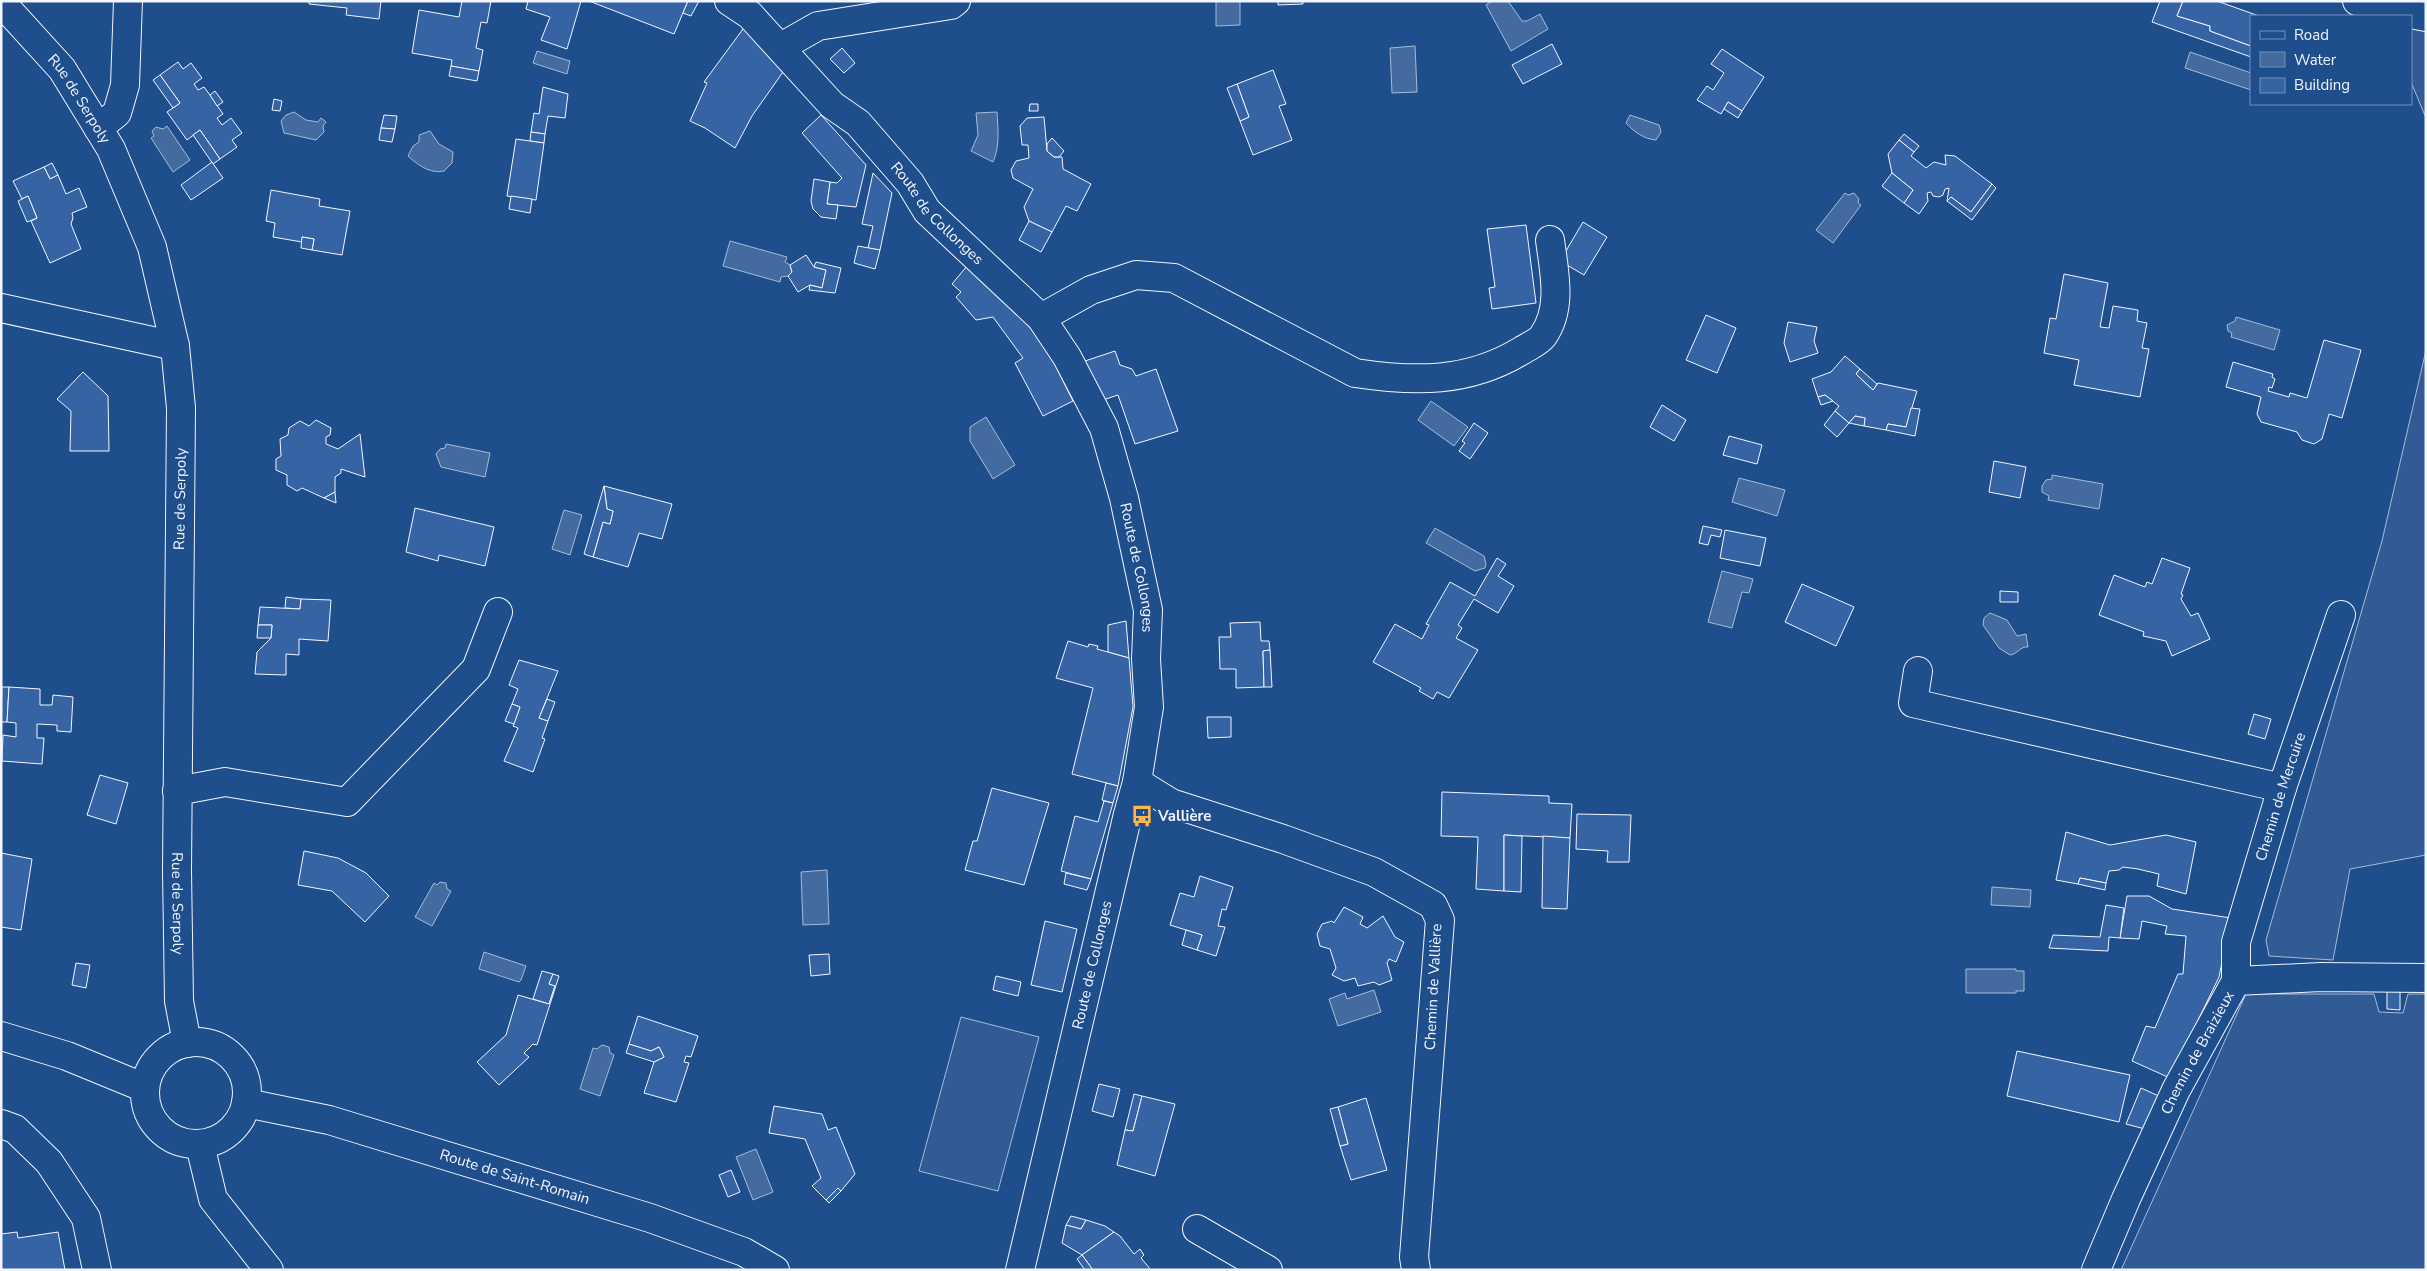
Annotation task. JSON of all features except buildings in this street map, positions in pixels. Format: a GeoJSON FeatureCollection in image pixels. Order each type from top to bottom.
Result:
{"type":"FeatureCollection","features":[{"type":"Feature","properties":{"kind":"street"},"geometry":{"type":"LineString","coordinates":[[98,128],[117,113],[125,85],[128,1]]}},
{"type":"Feature","properties":{"kind":"street","name":"Route de Collonges"},"geometry":{"type":"LineString","coordinates":[[729,1],[750,15],[832,104],[858,123],[910,183],[927,211],[1041,318],[1067,357],[1104,428],[1124,498],[1148,610],[1146,659],[1149,708],[1137,782],[1020,1270]]}},
{"type":"Feature","properties":{"kind":"street"},"geometry":{"type":"LineString","coordinates":[[781,47],[818,26],[951,6],[956,1]]}},
{"type":"Feature","properties":{"kind":"street"},"geometry":{"type":"LineString","coordinates":[[2357,1],[2374,8],[2426,17]]}},
{"type":"Feature","properties":{"kind":"street","name":"Rue de Serpoly"},"geometry":{"type":"LineString","coordinates":[[1,2],[62,69],[111,149],[152,247],[175,346],[182,408],[177,791],[179,1001],[186,1043]]}},
{"type":"Feature","properties":{"kind":"street"},"geometry":{"type":"LineString","coordinates":[[1041,318],[1091,290],[1136,275],[1174,278],[1355,373],[1388,378],[1456,377],[1504,361],[1543,337],[1553,312],[1556,289],[1550,240]]}},
{"type":"Feature","properties":{"kind":"street"},"geometry":{"type":"LineString","coordinates":[[1,308],[175,346]]}},
{"type":"Feature","properties":{"kind":"street"},"geometry":{"type":"LineString","coordinates":[[177,791],[225,782],[347,802],[476,670],[498,612]]}},
{"type":"Feature","properties":{"kind":"street","name":"Chemin de Mercuire"},"geometry":{"type":"LineString","coordinates":[[2236,982],[2236,942],[2282,788],[2341,615]]}},
{"type":"Feature","properties":{"kind":"street"},"geometry":{"type":"LineString","coordinates":[[1918,670],[1913,703],[2282,788]]}},
{"type":"Feature","properties":{"kind":"street","name":"Chemin de Vallière"},"geometry":{"type":"LineString","coordinates":[[1137,782],[1171,803],[1283,839],[1374,872],[1432,905],[1440,920],[1414,1257],[1416,1270]]}},
{"type":"Feature","properties":{"kind":"street","name":"Chemin de Braizieux"},"geometry":{"type":"LineString","coordinates":[[2096,1270],[2176,1090],[2236,982],[2321,977],[2426,978]]}},
{"type":"Feature","properties":{"kind":"street"},"geometry":{"type":"LineString","coordinates":[[1,1036],[67,1056],[145,1088]]}},
{"type":"Feature","properties":{"kind":"street"},"geometry":{"type":"LineString","coordinates":[[186,1043],[203,1043],[219,1048],[232,1057],[242,1071],[247,1087],[246,1103],[240,1119],[230,1132],[216,1141],[200,1145],[185,1144],[171,1138],[159,1129],[151,1118],[146,1103],[145,1088],[149,1072],[158,1059],[171,1048],[186,1043]]}},
{"type":"Feature","properties":{"kind":"street","name":"Route de Saint-Romain"},"geometry":{"type":"LineString","coordinates":[[246,1103],[330,1120],[650,1218],[744,1252],[776,1270]]}},
{"type":"Feature","properties":{"kind":"street"},"geometry":{"type":"LineString","coordinates":[[1,1124],[15,1129],[54,1170],[86,1218],[98,1270]]}},
{"type":"Feature","properties":{"kind":"street"},"geometry":{"type":"LineString","coordinates":[[200,1145],[213,1199],[269,1270]]}},
{"type":"Feature","properties":{"kind":"street"},"geometry":{"type":"LineString","coordinates":[[1198,1229],[1268,1270]]}},
{"type":"Feature","properties":{"kind":"shaded area"},"geometry":{"type":"Polygon","coordinates":[[[2386,1],[2426,1],[2426,118],[2412,84],[2412,15],[2386,1]]]}},
{"type":"Feature","properties":{"kind":"shaded area"},"geometry":{"type":"Polygon","coordinates":[[[2426,350],[2426,855],[2350,869],[2333,960],[2269,956],[2266,940],[2382,541],[2426,350]]]}},
{"type":"Feature","properties":{"kind":"shaded area"},"geometry":{"type":"Polygon","coordinates":[[[2246,994],[2374,994],[2379,1012],[2403,1013],[2408,994],[2426,994],[2426,1270],[2121,1270],[2246,994]]]}},
{"type":"Feature","properties":{"kind":"shaded area"},"geometry":{"type":"Polygon","coordinates":[[[961,1017],[1039,1037],[998,1191],[919,1171],[961,1017]]]}},
{"type":"Feature","properties":{"kind":"water"},"geometry":{"type":"Polygon","coordinates":[[[1216,1],[1240,1],[1240,25],[1216,26],[1216,1]]]}},
{"type":"Feature","properties":{"kind":"water"},"geometry":{"type":"Polygon","coordinates":[[[1492,1],[1508,1],[1522,21],[1527,21],[1540,14],[1548,29],[1511,51],[1486,5],[1492,1]]]}},
{"type":"Feature","properties":{"kind":"water"},"geometry":{"type":"Polygon","coordinates":[[[1415,46],[1417,92],[1392,93],[1390,48],[1415,46]]]}},
{"type":"Feature","properties":{"kind":"water"},"geometry":{"type":"Polygon","coordinates":[[[537,51],[570,61],[567,74],[533,63],[537,51]]]}},
{"type":"Feature","properties":{"kind":"water"},"geometry":{"type":"Polygon","coordinates":[[[2190,52],[2250,73],[2250,90],[2185,68],[2190,52]]]}},
{"type":"Feature","properties":{"kind":"water"},"geometry":{"type":"Polygon","coordinates":[[[294,112],[306,120],[318,122],[321,118],[326,122],[323,126],[324,132],[316,140],[284,133],[281,121],[286,115],[294,112]]]}},
{"type":"Feature","properties":{"kind":"water"},"geometry":{"type":"Polygon","coordinates":[[[997,112],[998,144],[993,162],[971,151],[978,135],[976,113],[997,112]]]}},
{"type":"Feature","properties":{"kind":"water"},"geometry":{"type":"Polygon","coordinates":[[[1630,115],[1659,125],[1661,132],[1656,140],[1643,137],[1629,126],[1626,123],[1630,115]]]}},
{"type":"Feature","properties":{"kind":"water"},"geometry":{"type":"Polygon","coordinates":[[[167,126],[190,160],[173,172],[151,138],[154,136],[152,131],[156,127],[163,129],[167,126]]]}},
{"type":"Feature","properties":{"kind":"water"},"geometry":{"type":"Polygon","coordinates":[[[430,131],[439,144],[453,152],[452,163],[444,171],[429,170],[408,156],[413,146],[419,142],[419,135],[430,131]]]}},
{"type":"Feature","properties":{"kind":"water"},"geometry":{"type":"Polygon","coordinates":[[[1845,193],[1848,195],[1854,193],[1859,199],[1858,203],[1861,205],[1833,243],[1816,230],[1845,193]]]}},
{"type":"Feature","properties":{"kind":"water"},"geometry":{"type":"Polygon","coordinates":[[[730,241],[787,257],[785,262],[790,265],[792,272],[788,276],[781,277],[780,282],[723,266],[730,241]]]}},
{"type":"Feature","properties":{"kind":"water"},"geometry":{"type":"Polygon","coordinates":[[[2236,317],[2280,330],[2274,350],[2231,337],[2232,333],[2228,331],[2227,325],[2235,321],[2236,317]]]}},
{"type":"Feature","properties":{"kind":"water"},"geometry":{"type":"Polygon","coordinates":[[[1431,401],[1468,427],[1454,446],[1418,420],[1431,401]]]}},
{"type":"Feature","properties":{"kind":"water"},"geometry":{"type":"Polygon","coordinates":[[[986,417],[1015,465],[993,479],[970,441],[970,427],[986,417]]]}},
{"type":"Feature","properties":{"kind":"water"},"geometry":{"type":"Polygon","coordinates":[[[446,444],[490,453],[485,477],[441,467],[436,454],[440,449],[445,448],[446,444]]]}},
{"type":"Feature","properties":{"kind":"water"},"geometry":{"type":"Polygon","coordinates":[[[2052,475],[2103,484],[2099,509],[2048,500],[2049,496],[2042,492],[2042,486],[2046,480],[2052,479],[2052,475]]]}},
{"type":"Feature","properties":{"kind":"water"},"geometry":{"type":"Polygon","coordinates":[[[1739,478],[1785,490],[1777,516],[1732,502],[1739,478]]]}},
{"type":"Feature","properties":{"kind":"water"},"geometry":{"type":"Polygon","coordinates":[[[564,510],[582,515],[570,555],[552,549],[564,510]]]}},
{"type":"Feature","properties":{"kind":"water"},"geometry":{"type":"Polygon","coordinates":[[[1435,528],[1484,556],[1485,568],[1475,571],[1426,543],[1435,528]]]}},
{"type":"Feature","properties":{"kind":"water"},"geometry":{"type":"Polygon","coordinates":[[[1722,571],[1753,579],[1749,593],[1742,592],[1732,628],[1708,622],[1722,571]]]}},
{"type":"Feature","properties":{"kind":"water"},"geometry":{"type":"Polygon","coordinates":[[[1990,613],[2007,620],[2017,636],[2026,634],[2028,647],[2010,655],[1999,648],[1983,625],[1984,618],[1990,613]]]}},
{"type":"Feature","properties":{"kind":"water"},"geometry":{"type":"Polygon","coordinates":[[[827,870],[829,924],[803,925],[801,872],[827,870]]]}},
{"type":"Feature","properties":{"kind":"water"},"geometry":{"type":"Polygon","coordinates":[[[440,882],[446,883],[447,889],[451,891],[432,926],[415,917],[434,883],[437,885],[440,882]]]}},
{"type":"Feature","properties":{"kind":"water"},"geometry":{"type":"Polygon","coordinates":[[[1992,887],[2031,890],[2030,907],[1991,905],[1992,887]]]}},
{"type":"Feature","properties":{"kind":"water"},"geometry":{"type":"Polygon","coordinates":[[[484,952],[526,966],[521,980],[519,982],[479,969],[484,952]]]}},
{"type":"Feature","properties":{"kind":"water"},"geometry":{"type":"Polygon","coordinates":[[[1966,969],[2016,969],[2016,971],[2024,971],[2024,991],[2016,991],[2016,993],[1966,993],[1966,969]]]}},
{"type":"Feature","properties":{"kind":"water"},"geometry":{"type":"Polygon","coordinates":[[[1374,990],[1381,1012],[1338,1026],[1329,999],[1345,993],[1347,999],[1374,990]]]}},
{"type":"Feature","properties":{"kind":"water"},"geometry":{"type":"Polygon","coordinates":[[[602,1045],[609,1047],[610,1053],[614,1055],[600,1096],[580,1089],[593,1048],[597,1049],[602,1045]]]}},
{"type":"Feature","properties":{"kind":"water"},"geometry":{"type":"Polygon","coordinates":[[[756,1149],[773,1192],[753,1200],[736,1157],[756,1149]]]}},
{"type":"Feature","properties":{"kind":"place","name":"Vallière"},"geometry":{"type":"Point","coordinates":[1142,816]}}]}
